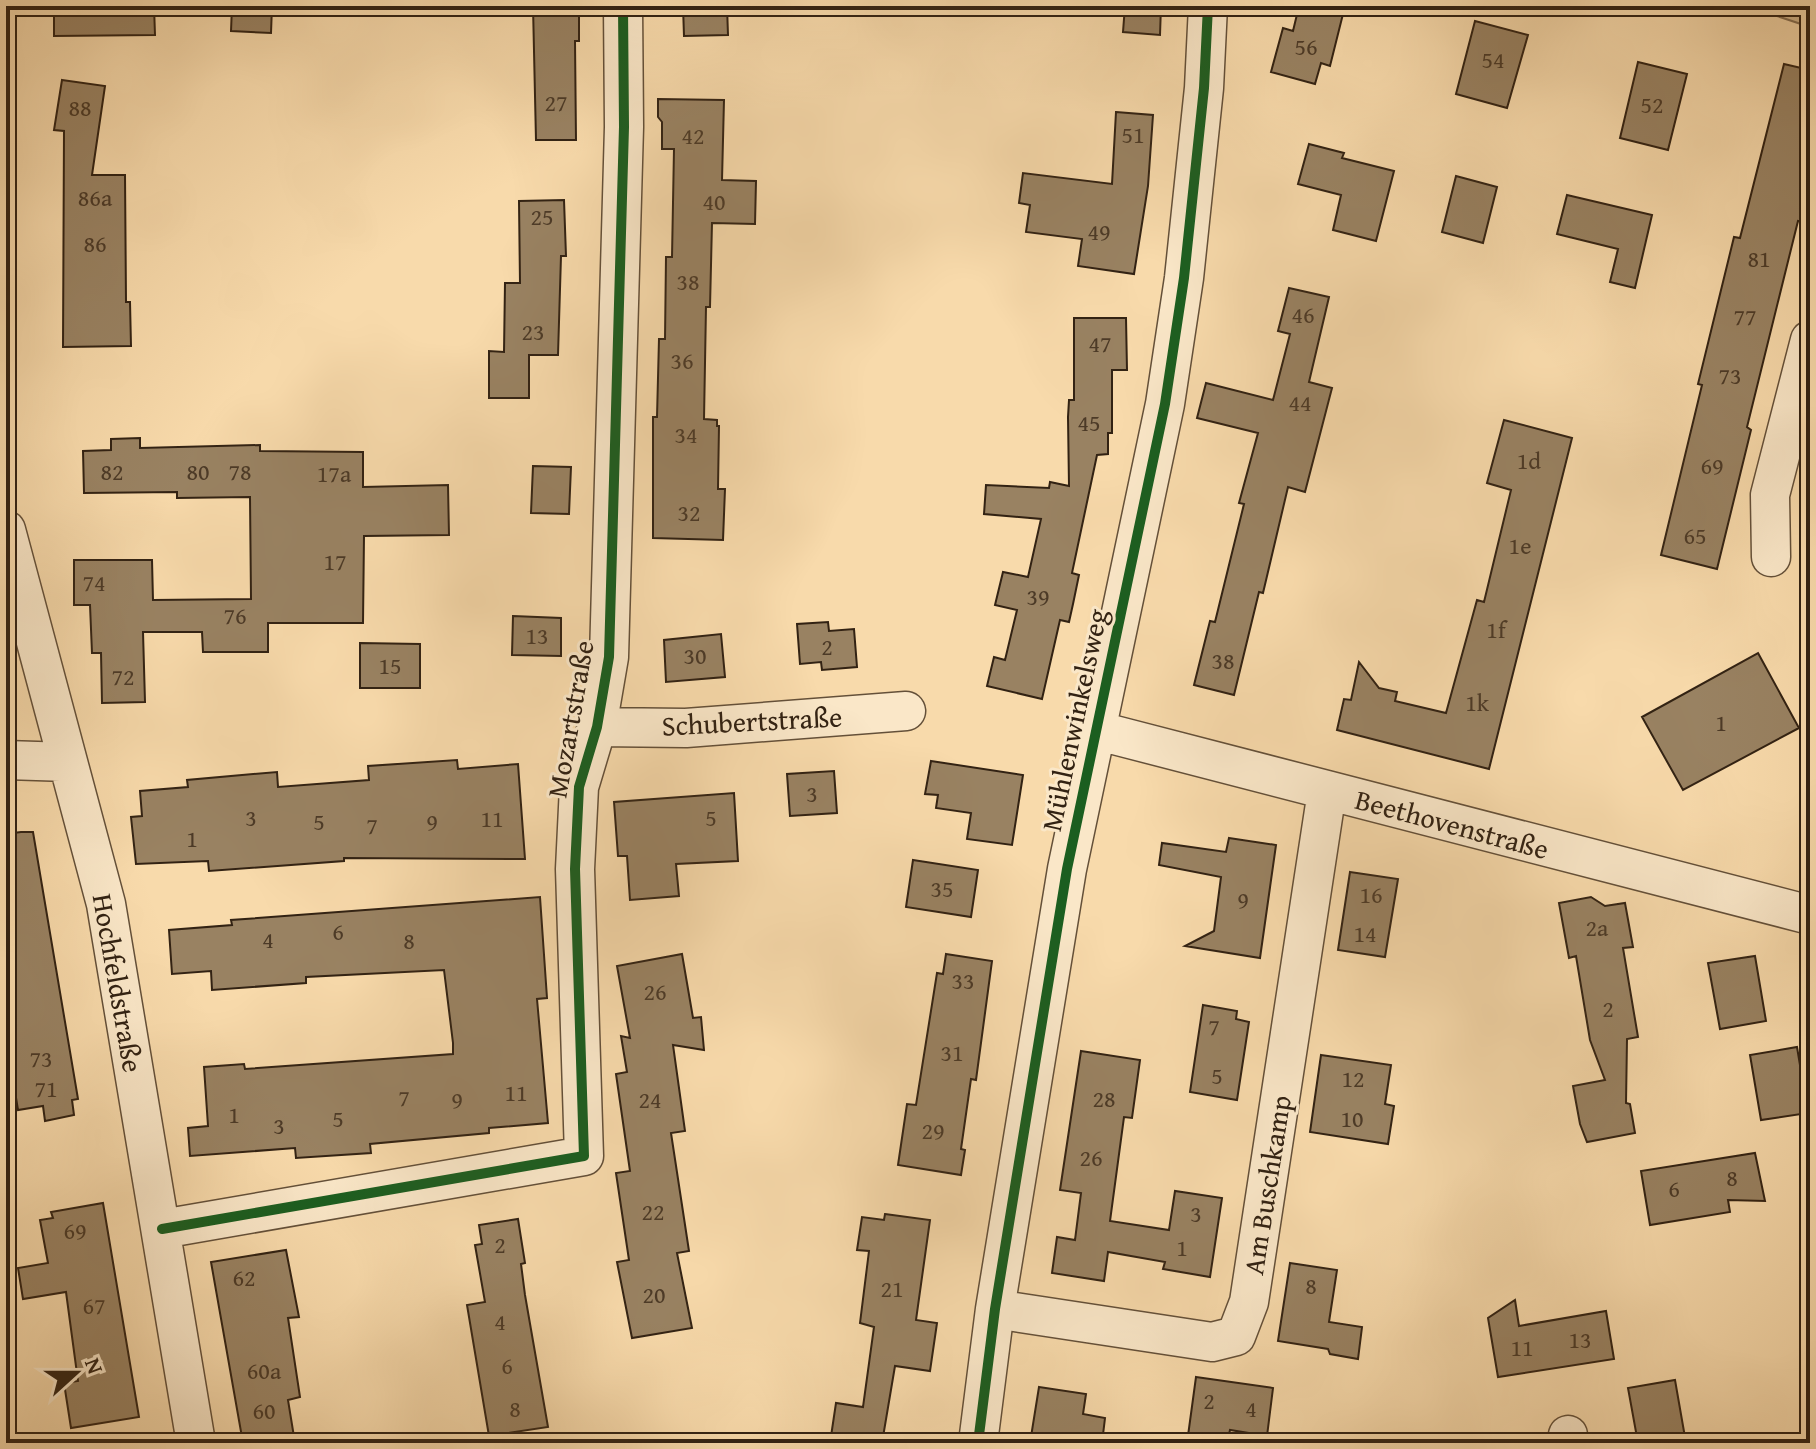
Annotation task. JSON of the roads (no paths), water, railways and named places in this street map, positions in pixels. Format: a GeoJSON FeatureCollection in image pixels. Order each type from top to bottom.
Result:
{"type":"FeatureCollection","features":[{"type":"Feature","properties":{"kind":"street","name":"Mozartstraße"},"geometry":{"type":"LineString","coordinates":[[162,1229],[584,1156],[575,869],[579,787],[597,727],[609,657],[624,127],[623,6]]}},
{"type":"Feature","properties":{"kind":"street","name":"Mühlenwinkelsweg"},"geometry":{"type":"LineString","coordinates":[[978,1443],[995,1309],[1067,869],[1165,404],[1184,278],[1204,88],[1208,6]]}},
{"type":"Feature","properties":{"kind":"street"},"geometry":{"type":"LineString","coordinates":[[1771,557],[1770,495],[1810,340]]}},
{"type":"Feature","properties":{"kind":"street","name":"Hochfeldstraße"},"geometry":{"type":"LineString","coordinates":[[6,530],[106,904],[196,1443]]}},
{"type":"Feature","properties":{"kind":"street","name":"Schubertstraße"},"geometry":{"type":"LineString","coordinates":[[597,727],[686,728],[906,711]]}},
{"type":"Feature","properties":{"kind":"street","name":"Beethovenstraße"},"geometry":{"type":"LineString","coordinates":[[1095,730],[1810,915]]}},
{"type":"Feature","properties":{"kind":"street"},"geometry":{"type":"LineString","coordinates":[[6,760],[68,762]]}},
{"type":"Feature","properties":{"kind":"street","name":"Am Buschkamp"},"geometry":{"type":"LineString","coordinates":[[995,1309],[1212,1342],[1236,1336],[1249,1302],[1327,791]]}}]}
